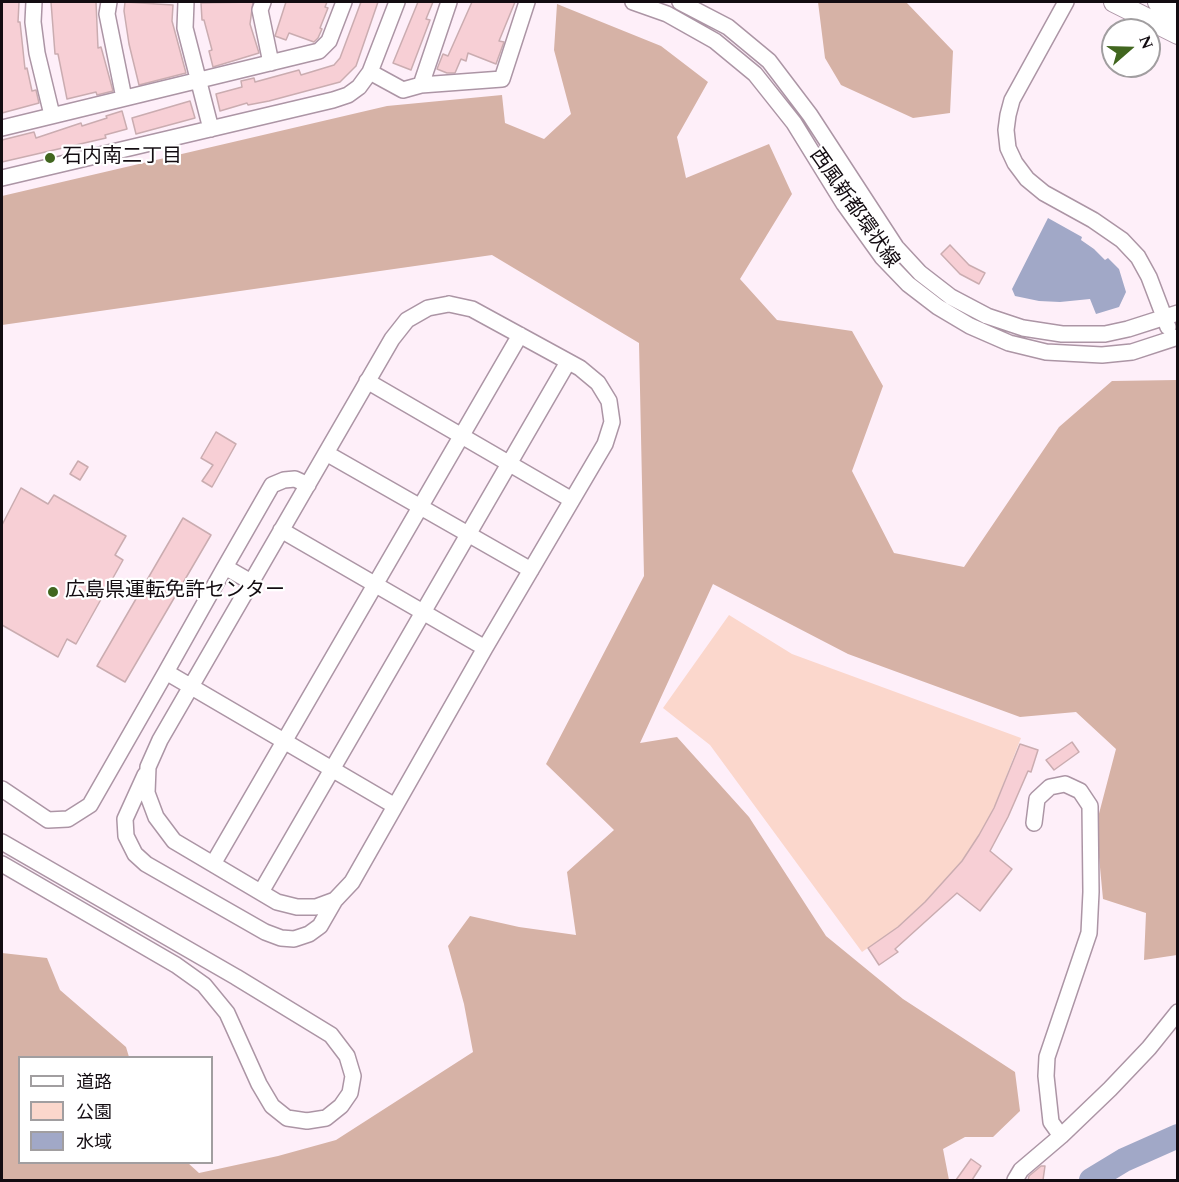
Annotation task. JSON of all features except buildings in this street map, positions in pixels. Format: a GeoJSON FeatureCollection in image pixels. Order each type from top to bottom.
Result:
{"type":"FeatureCollection","features":[{"type":"Feature","properties":{"kind":"main road"},"geometry":{"type":"LineString","coordinates":[[1114,2],[1178,34]]}},
{"type":"Feature","properties":{"kind":"main road"},"geometry":{"type":"LineString","coordinates":[[1158,2],[1178,12]]}},
{"type":"Feature","properties":{"kind":"street"},"geometry":{"type":"LineString","coordinates":[[34,2],[33,22],[37,53],[52,115]]}},
{"type":"Feature","properties":{"kind":"street"},"geometry":{"type":"LineString","coordinates":[[109,2],[107,14],[124,98]]}},
{"type":"Feature","properties":{"kind":"street"},"geometry":{"type":"LineString","coordinates":[[186,2],[185,28],[211,129]]}},
{"type":"Feature","properties":{"kind":"street"},"geometry":{"type":"LineString","coordinates":[[263,2],[260,10],[271,63]]}},
{"type":"Feature","properties":{"kind":"street"},"geometry":{"type":"LineString","coordinates":[[2,128],[319,51],[329,41],[344,2]]}},
{"type":"Feature","properties":{"kind":"street"},"geometry":{"type":"LineString","coordinates":[[2,178],[333,100],[348,94],[359,87],[370,72],[397,2]]}},
{"type":"Feature","properties":{"kind":"street"},"geometry":{"type":"LineString","coordinates":[[421,85],[449,2]]}},
{"type":"Feature","properties":{"kind":"street"},"geometry":{"type":"LineString","coordinates":[[370,72],[403,90],[421,85],[502,79],[527,2]]}},
{"type":"Feature","properties":{"kind":"street","name":"西風新都環状線"},"geometry":{"type":"LineString","coordinates":[[633,2],[667,14],[715,41],[755,74],[794,123],[844,204],[882,257],[908,284],[938,307],[970,326],[1009,343],[1046,352],[1102,355],[1132,351],[1175,338]]}},
{"type":"Feature","properties":{"kind":"street","name":"西風新都環状線"},"geometry":{"type":"LineString","coordinates":[[680,2],[728,27],[769,62],[810,115],[896,248],[920,273],[951,297],[996,319],[1023,328],[1062,334],[1105,334],[1171,315]]}},
{"type":"Feature","properties":{"kind":"street"},"geometry":{"type":"LineString","coordinates":[[1066,2],[1012,100],[1006,130],[1008,148],[1015,163],[1027,179],[1044,193],[1093,220],[1122,240],[1138,257],[1171,315],[1175,338]]}},
{"type":"Feature","properties":{"kind":"street"},"geometry":{"type":"LineString","coordinates":[[449,304],[472,309],[520,335],[568,362],[598,383],[609,401],[612,422],[605,444],[485,648],[352,882],[335,900],[320,926],[309,934],[294,939],[281,938],[265,932],[146,864],[135,854],[126,836],[125,819],[160,740],[367,381],[392,339],[407,320],[428,308],[449,304]]}},
{"type":"Feature","properties":{"kind":"street"},"geometry":{"type":"LineString","coordinates":[[213,864],[520,335]]}},
{"type":"Feature","properties":{"kind":"street"},"geometry":{"type":"LineString","coordinates":[[261,892],[568,362]]}},
{"type":"Feature","properties":{"kind":"street"},"geometry":{"type":"LineString","coordinates":[[367,381],[572,500]]}},
{"type":"Feature","properties":{"kind":"street"},"geometry":{"type":"LineString","coordinates":[[326,453],[531,570]]}},
{"type":"Feature","properties":{"kind":"street"},"geometry":{"type":"LineString","coordinates":[[2,789],[48,820],[68,819],[90,805],[272,485],[284,480],[295,479],[308,485]]}},
{"type":"Feature","properties":{"kind":"street"},"geometry":{"type":"LineString","coordinates":[[282,530],[485,648]]}},
{"type":"Feature","properties":{"kind":"street"},"geometry":{"type":"LineString","coordinates":[[225,567],[251,582]]}},
{"type":"Feature","properties":{"kind":"street"},"geometry":{"type":"LineString","coordinates":[[166,672],[395,806]]}},
{"type":"Feature","properties":{"kind":"street"},"geometry":{"type":"LineString","coordinates":[[148,767],[147,793],[156,817],[174,841],[277,902],[297,908],[316,906],[335,900]]}},
{"type":"Feature","properties":{"kind":"street"},"geometry":{"type":"LineString","coordinates":[[1034,823],[1037,800],[1050,787],[1065,784],[1080,791],[1090,806],[1089,933],[1047,1057],[1046,1076],[1051,1122],[1061,1136]]}},
{"type":"Feature","properties":{"kind":"street"},"geometry":{"type":"LineString","coordinates":[[2,842],[236,977],[331,1035],[347,1056],[353,1077],[350,1093],[341,1106],[326,1118],[307,1121],[288,1118],[272,1106],[226,1014],[204,985],[176,965],[2,864]]}},
{"type":"Feature","properties":{"kind":"street"},"geometry":{"type":"LineString","coordinates":[[1015,1180],[1022,1170],[1061,1136],[1149,1048],[1178,1011]]}},
{"type":"Feature","properties":{"kind":"green space"},"geometry":{"type":"Polygon","coordinates":[[[729,615],[792,654],[1021,738],[994,808],[962,861],[925,902],[898,927],[862,952],[710,745],[663,708],[729,615]]]}},
{"type":"Feature","properties":{"kind":"shaded area"},"geometry":{"type":"Polygon","coordinates":[[[818,2],[906,2],[953,51],[950,113],[913,118],[841,85],[825,58],[818,2]]]}},
{"type":"Feature","properties":{"kind":"shaded area"},"geometry":{"type":"Polygon","coordinates":[[[557,4],[661,46],[708,82],[677,137],[686,178],[769,144],[792,194],[740,279],[777,320],[852,331],[883,386],[852,471],[894,553],[964,567],[1059,427],[1112,381],[1177,380],[1177,955],[1144,960],[1146,913],[1103,899],[1096,825],[1116,749],[1076,712],[1020,717],[848,654],[713,584],[640,743],[677,737],[749,817],[826,936],[903,999],[1015,1072],[1020,1111],[993,1137],[965,1137],[943,1149],[949,1180],[2,1180],[2,953],[47,958],[60,990],[126,1047],[129,1056],[18,1056],[18,1164],[189,1164],[199,1173],[278,1156],[336,1140],[473,1052],[464,1004],[448,946],[470,916],[519,927],[576,935],[567,872],[614,830],[546,764],[644,576],[639,343],[492,255],[2,325],[2,196],[387,106],[502,95],[505,123],[544,139],[571,114],[554,50],[557,4]]]}},
{"type":"Feature","properties":{"kind":"water"},"geometry":{"type":"Polygon","coordinates":[[[1048,218],[1082,237],[1081,240],[1105,260],[1108,258],[1119,269],[1126,292],[1119,307],[1096,314],[1090,299],[1060,302],[1015,296],[1012,289],[1048,218]]]}},
{"type":"Feature","properties":{"kind":"waterway"},"geometry":{"type":"LineString","coordinates":[[1091,1180],[1124,1160],[1178,1136]]}},
{"type":"Feature","properties":{"kind":"place","name":"石内南二丁目"},"geometry":{"type":"Point","coordinates":[50,158]}},
{"type":"Feature","properties":{"kind":"place","name":"広島県運転免許センター"},"geometry":{"type":"Point","coordinates":[53,592]}}]}
